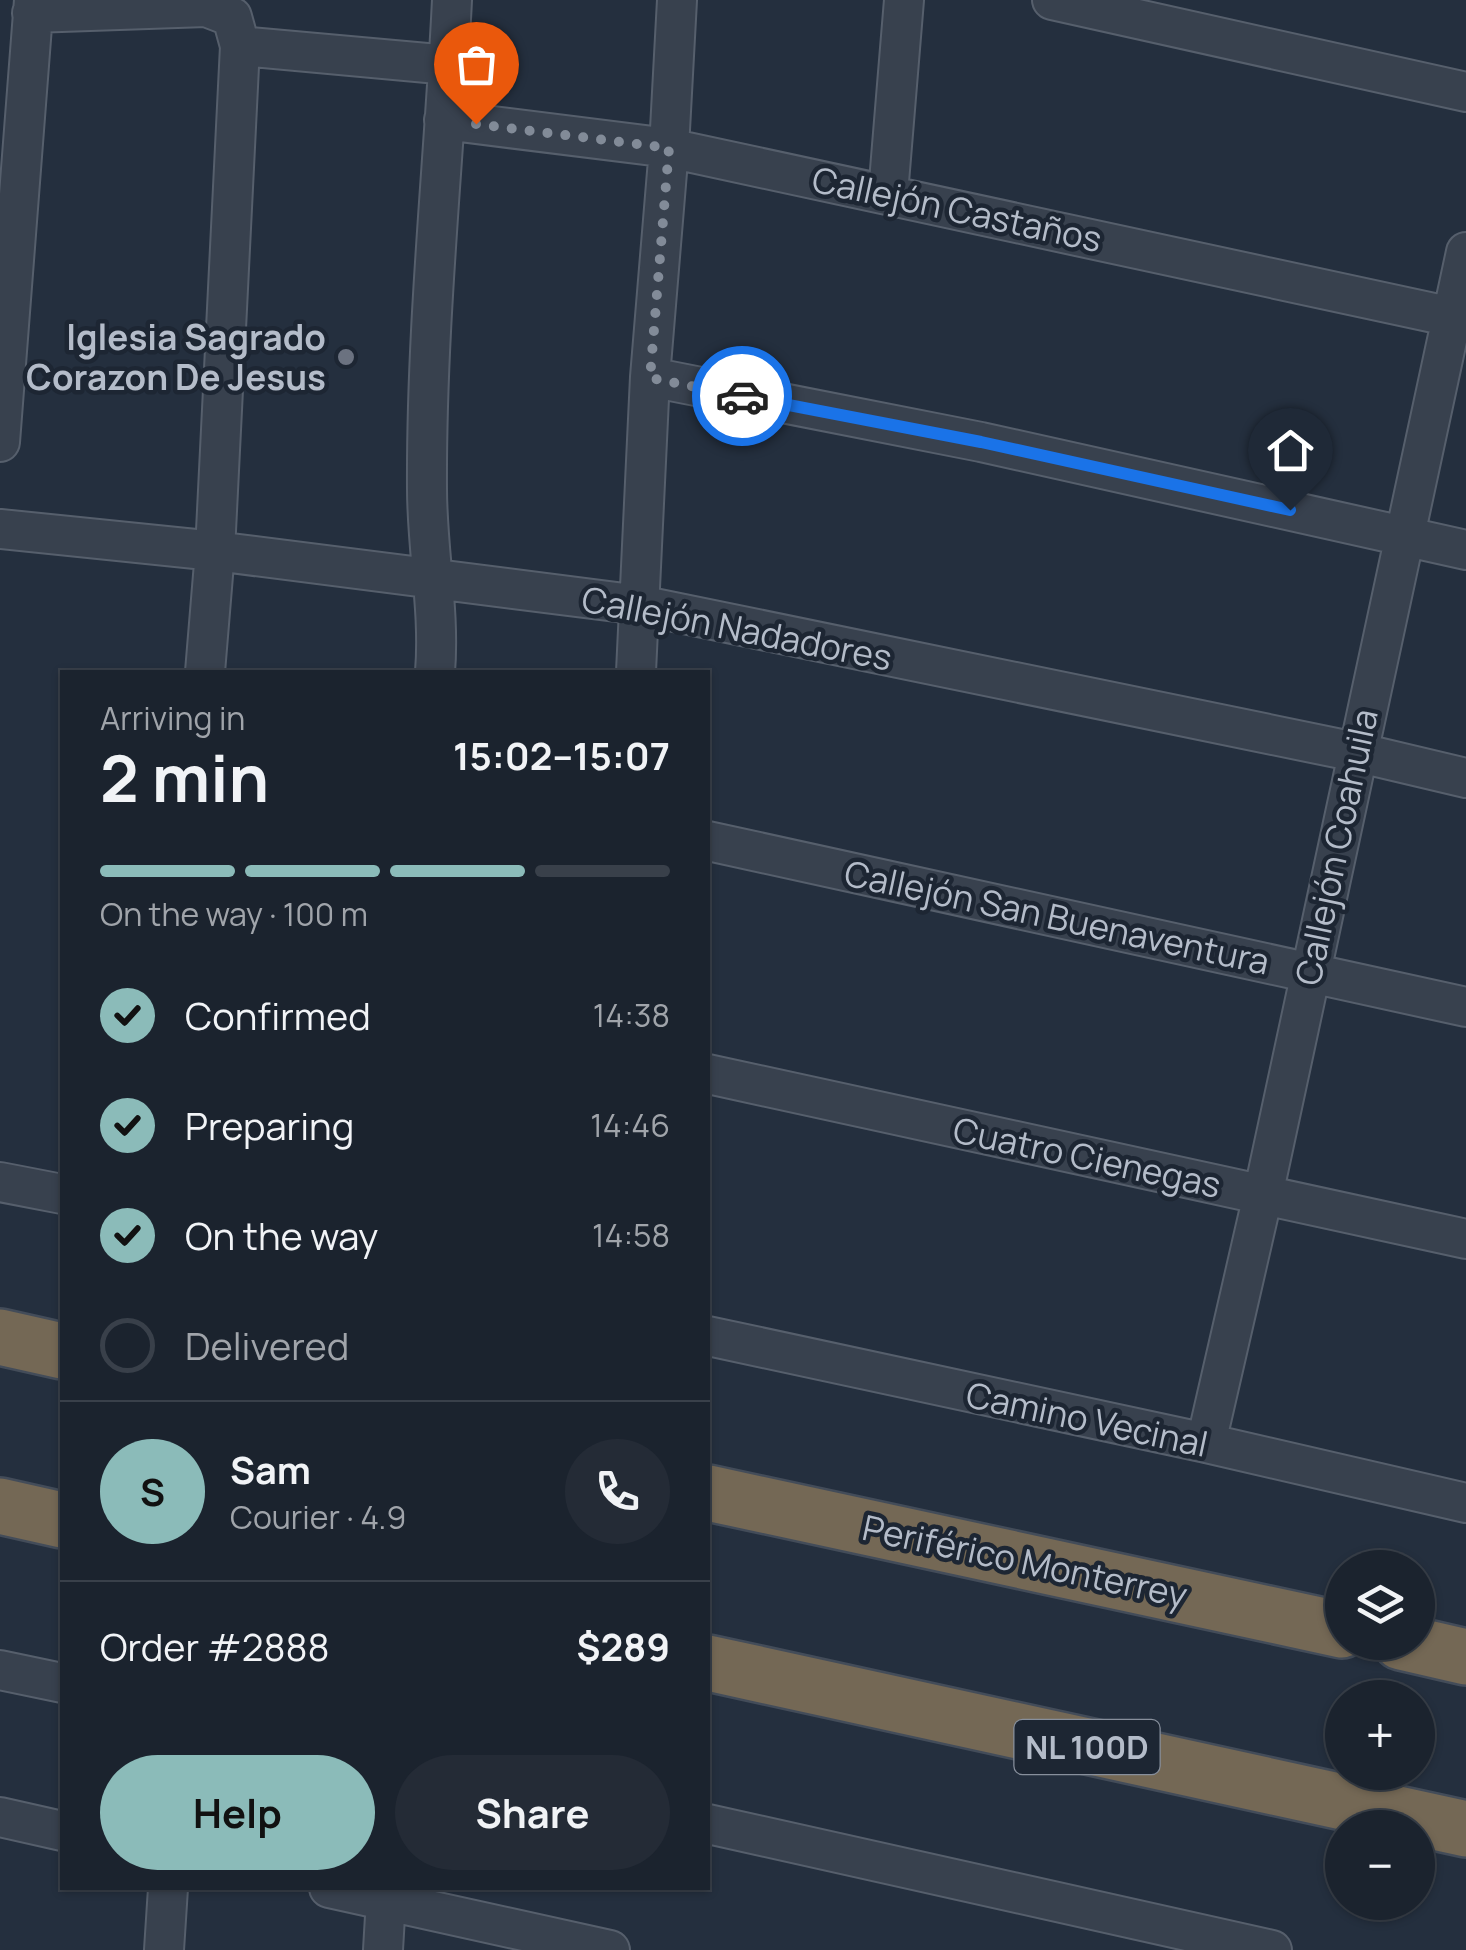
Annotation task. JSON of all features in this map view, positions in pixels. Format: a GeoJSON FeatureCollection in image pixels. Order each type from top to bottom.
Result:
{"type":"FeatureCollection","features":[{"type":"Feature","properties":{"kind":"highway"},"geometry":{"type":"LineString","coordinates":[[0,1338],[60,1351]]}},
{"type":"Feature","properties":{"kind":"highway","name":"Periférico Monterrey"},"geometry":{"type":"LineString","coordinates":[[710,1493],[1325,1626]]}},
{"type":"Feature","properties":{"kind":"highway"},"geometry":{"type":"LineString","coordinates":[[0,1506],[60,1520]]}},
{"type":"Feature","properties":{"kind":"highway"},"geometry":{"type":"LineString","coordinates":[[1435,1650],[1466,1657]]}},
{"type":"Feature","properties":{"kind":"highway","name":"NL 100D"},"geometry":{"type":"LineString","coordinates":[[710,1663],[1466,1829]]}},
{"type":"Feature","properties":{"kind":"street"},"geometry":{"type":"LineString","coordinates":[[435,670],[438,641],[430,576],[427,469],[432,309],[452,0]]}},
{"type":"Feature","properties":{"kind":"street"},"geometry":{"type":"LineString","coordinates":[[636,670],[650,378],[677,0]]}},
{"type":"Feature","properties":{"kind":"street"},"geometry":{"type":"LineString","coordinates":[[888,194],[904,0]]}},
{"type":"Feature","properties":{"kind":"street"},"geometry":{"type":"LineString","coordinates":[[1052,0],[1466,92]]}},
{"type":"Feature","properties":{"kind":"street"},"geometry":{"type":"LineString","coordinates":[[0,442],[33,7],[206,8],[232,18],[240,46],[215,551],[205,670]]}},
{"type":"Feature","properties":{"kind":"street"},"geometry":{"type":"LineString","coordinates":[[240,46],[449,64]]}},
{"type":"Feature","properties":{"kind":"street","name":"Callejón Castaños"},"geometry":{"type":"LineString","coordinates":[[444,120],[669,148],[1458,318]]}},
{"type":"Feature","properties":{"kind":"street","name":"Callejón Coahuila"},"geometry":{"type":"LineString","coordinates":[[1206,1443],[1263,1196],[1356,752],[1458,318],[1466,252]]}},
{"type":"Feature","properties":{"kind":"street"},"geometry":{"type":"LineString","coordinates":[[650,378],[981,442],[1466,550]]}},
{"type":"Feature","properties":{"kind":"street","name":"Callejón Nadadores"},"geometry":{"type":"LineString","coordinates":[[0,529],[430,576],[640,605],[1466,778]]}},
{"type":"Feature","properties":{"kind":"street","name":"Callejón San Buenaventura"},"geometry":{"type":"LineString","coordinates":[[710,841],[1466,1007]]}},
{"type":"Feature","properties":{"kind":"street","name":"Cuatro Cienegas"},"geometry":{"type":"LineString","coordinates":[[710,1074],[1466,1240]]}},
{"type":"Feature","properties":{"kind":"street"},"geometry":{"type":"LineString","coordinates":[[0,1182],[60,1194]]}},
{"type":"Feature","properties":{"kind":"street","name":"Camino Vecinal"},"geometry":{"type":"LineString","coordinates":[[710,1336],[1466,1503]]}},
{"type":"Feature","properties":{"kind":"street"},"geometry":{"type":"LineString","coordinates":[[0,1670],[60,1683]]}},
{"type":"Feature","properties":{"kind":"street"},"geometry":{"type":"LineString","coordinates":[[0,1817],[60,1831]]}},
{"type":"Feature","properties":{"kind":"street"},"geometry":{"type":"LineString","coordinates":[[710,1824],[1272,1950]]}},
{"type":"Feature","properties":{"kind":"street"},"geometry":{"type":"LineString","coordinates":[[164,1950],[168,1890]]}},
{"type":"Feature","properties":{"kind":"street"},"geometry":{"type":"LineString","coordinates":[[339,1890],[610,1950]]}},
{"type":"Feature","properties":{"kind":"street"},"geometry":{"type":"LineString","coordinates":[[383,1950],[386,1899]]}},
{"type":"Feature","properties":{"kind":"way so far"},"geometry":{"type":"LineString","coordinates":[[476,124],[669,148],[650,378],[742,396]]}},
{"type":"Feature","properties":{"kind":"place","name":"Iglesia Sagrado Corazon De Jesus"},"geometry":{"type":"Point","coordinates":[346,357]}},
{"type":"Feature","properties":{"kind":"route"},"geometry":{"type":"LineString","coordinates":[[742,396],[981,442],[1290,510]]}}]}
